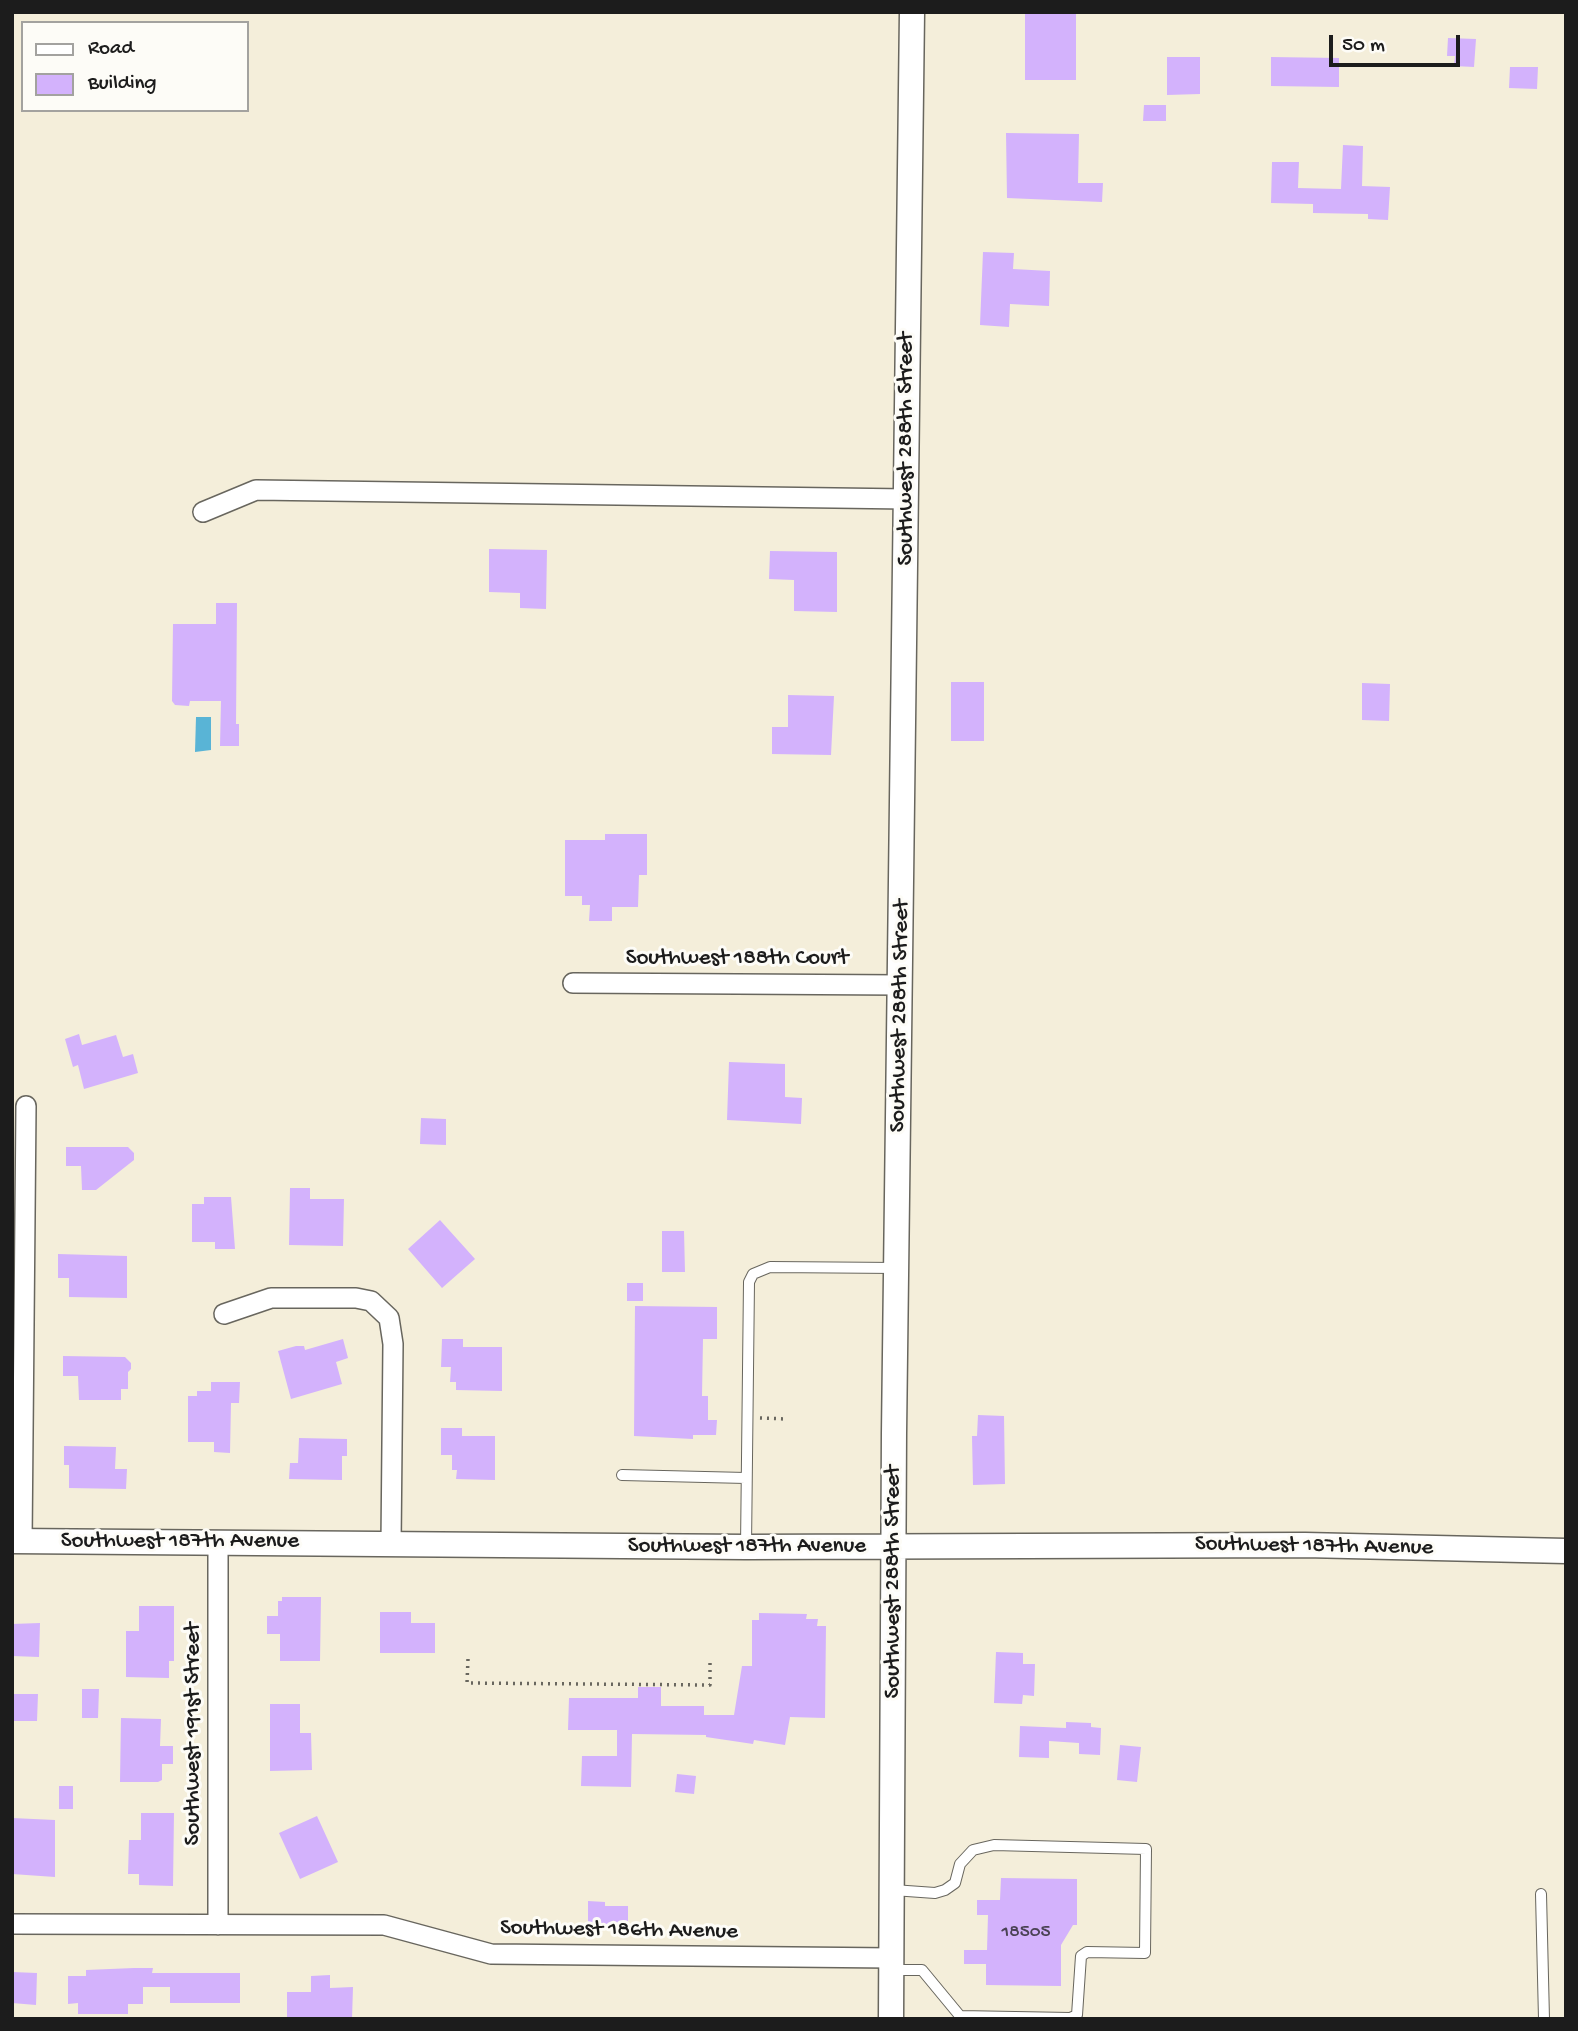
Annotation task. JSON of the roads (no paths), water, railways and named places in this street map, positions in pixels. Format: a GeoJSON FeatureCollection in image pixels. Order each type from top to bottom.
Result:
{"type":"FeatureCollection","features":[{"type":"Feature","properties":{"kind":"street","name":"Southwest 288th Street"},"geometry":{"type":"LineString","coordinates":[[891,2019],[912,12]]}},
{"type":"Feature","properties":{"kind":"street"},"geometry":{"type":"LineString","coordinates":[[203,512],[256,491],[907,499]]}},
{"type":"Feature","properties":{"kind":"street","name":"Southwest 188th Court"},"geometry":{"type":"LineString","coordinates":[[573,983],[901,985]]}},
{"type":"Feature","properties":{"kind":"street"},"geometry":{"type":"LineString","coordinates":[[17,1541],[26,1106]]}},
{"type":"Feature","properties":{"kind":"street"},"geometry":{"type":"LineString","coordinates":[[224,1314],[271,1298],[349,1297],[371,1301],[389,1318],[393,1344],[391,1544]]}},
{"type":"Feature","properties":{"kind":"street","name":"Southwest 187th Avenue"},"geometry":{"type":"LineString","coordinates":[[17,1541],[746,1547],[1305,1545],[1566,1551]]}},
{"type":"Feature","properties":{"kind":"street","name":"Southwest 191st Street"},"geometry":{"type":"LineString","coordinates":[[218,1543],[218,1925]]}},
{"type":"Feature","properties":{"kind":"street","name":"Southwest 186th Avenue"},"geometry":{"type":"LineString","coordinates":[[12,1924],[384,1926],[491,1954],[892,1964]]}},
{"type":"Feature","properties":{"kind":"lane"},"geometry":{"type":"LineString","coordinates":[[746,1547],[749,1282],[753,1274],[770,1267],[897,1268]]}},
{"type":"Feature","properties":{"kind":"lane"},"geometry":{"type":"LineString","coordinates":[[622,1475],[746,1478]]}},
{"type":"Feature","properties":{"kind":"lane"},"geometry":{"type":"LineString","coordinates":[[892,1964],[922,1970],[960,2016],[1058,2018],[1077,2015],[1081,1956],[1087,1952],[1145,1953],[1146,1849],[995,1845],[972,1850],[960,1864],[955,1883],[944,1890],[935,1893],[893,1890]]}},
{"type":"Feature","properties":{"kind":"lane"},"geometry":{"type":"LineString","coordinates":[[1541,1894],[1544,2019]]}},
{"type":"Feature","properties":{"kind":"water"},"geometry":{"type":"Polygon","coordinates":[[[196,717],[211,717],[211,750],[195,752],[196,717]]]}}]}
